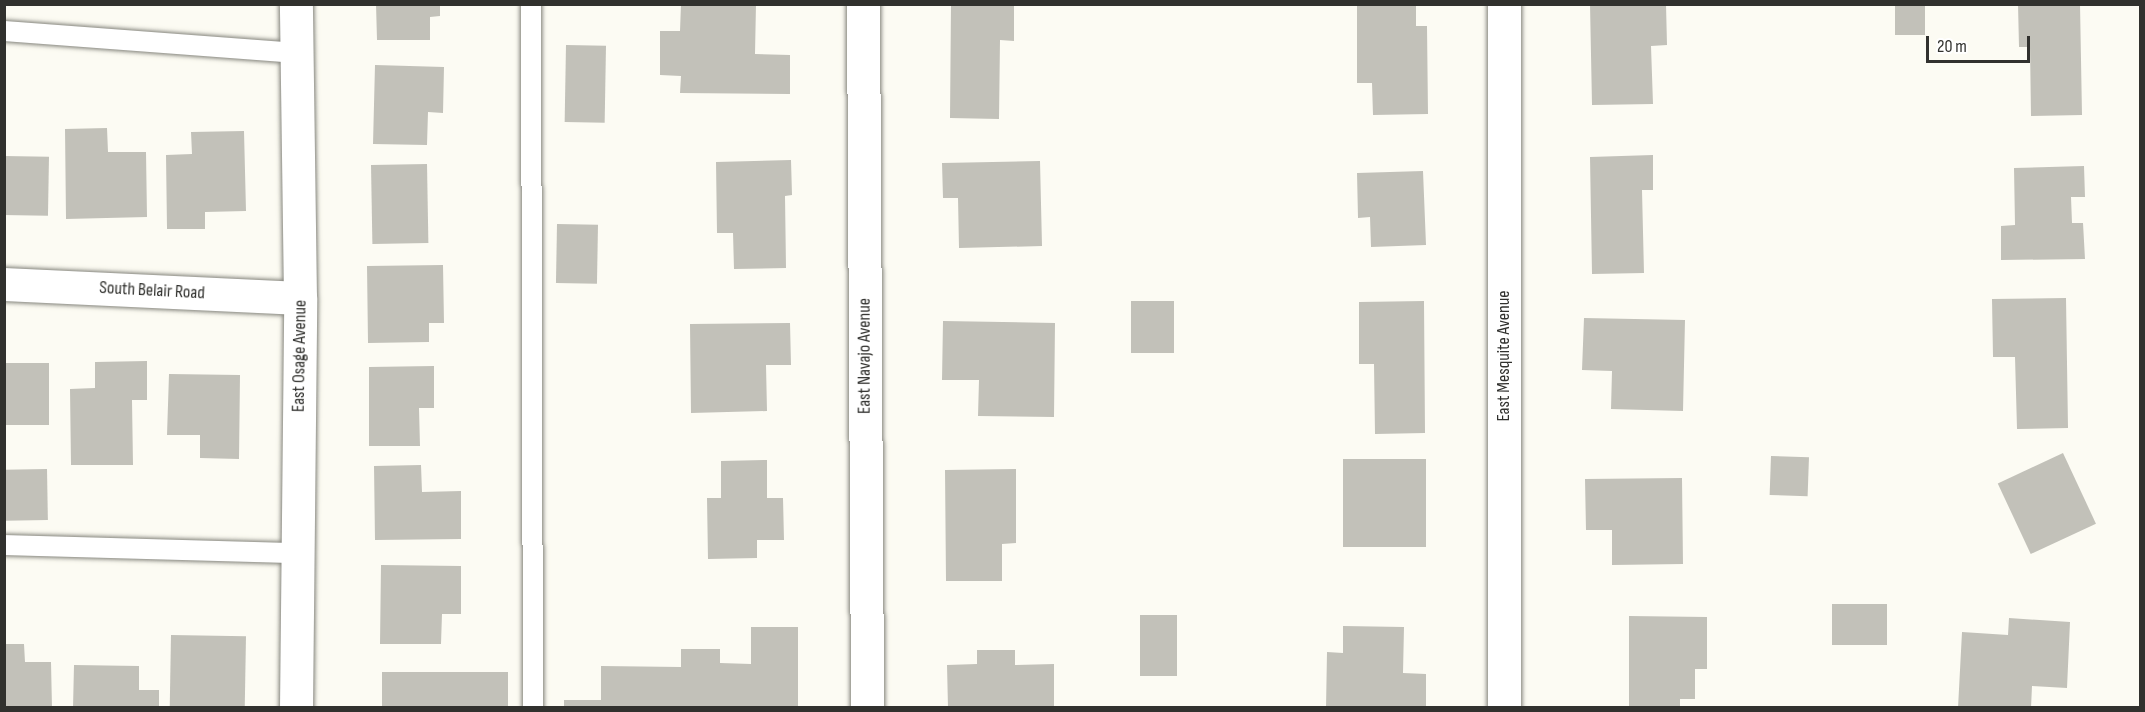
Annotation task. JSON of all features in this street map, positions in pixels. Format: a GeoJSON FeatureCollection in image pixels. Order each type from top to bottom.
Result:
{"type":"FeatureCollection","features":[{"type":"Feature","properties":{"kind":"street","name":"East Osage Avenue"},"geometry":{"type":"LineString","coordinates":[[296,4],[300,298],[296,708]]}},
{"type":"Feature","properties":{"kind":"street","name":"East Navajo Avenue"},"geometry":{"type":"LineString","coordinates":[[863,4],[867,708]]}},
{"type":"Feature","properties":{"kind":"street","name":"East Mesquite Avenue"},"geometry":{"type":"LineString","coordinates":[[1504,4],[1504,708]]}},
{"type":"Feature","properties":{"kind":"street","name":"South Belair Road"},"geometry":{"type":"LineString","coordinates":[[4,285],[300,298]]}},
{"type":"Feature","properties":{"kind":"lane"},"geometry":{"type":"LineString","coordinates":[[531,4],[533,708]]}},
{"type":"Feature","properties":{"kind":"lane"},"geometry":{"type":"LineString","coordinates":[[4,31],[297,53]]}},
{"type":"Feature","properties":{"kind":"lane"},"geometry":{"type":"LineString","coordinates":[[4,545],[298,553]]}},
{"type":"Feature","properties":{"kind":"building"},"geometry":{"type":"Polygon","coordinates":[[[376,4],[440,4],[440,16],[430,17],[430,40],[377,40],[376,4]]]}},
{"type":"Feature","properties":{"kind":"building"},"geometry":{"type":"Polygon","coordinates":[[[681,4],[756,4],[755,54],[790,55],[790,94],[680,93],[681,76],[660,75],[660,31],[680,31],[681,4]]]}},
{"type":"Feature","properties":{"kind":"building"},"geometry":{"type":"Polygon","coordinates":[[[951,4],[1014,4],[1014,41],[1000,40],[999,119],[950,118],[951,4]]]}},
{"type":"Feature","properties":{"kind":"building"},"geometry":{"type":"Polygon","coordinates":[[[1357,4],[1416,4],[1416,26],[1427,26],[1428,114],[1373,115],[1372,83],[1357,83],[1357,4]]]}},
{"type":"Feature","properties":{"kind":"building"},"geometry":{"type":"Polygon","coordinates":[[[1590,4],[1666,4],[1667,45],[1651,46],[1653,104],[1592,105],[1590,4]]]}},
{"type":"Feature","properties":{"kind":"building"},"geometry":{"type":"Polygon","coordinates":[[[1895,4],[1925,4],[1925,35],[1895,35],[1895,4]]]}},
{"type":"Feature","properties":{"kind":"building"},"geometry":{"type":"Polygon","coordinates":[[[2018,4],[2080,4],[2082,115],[2031,116],[2030,47],[2019,47],[2018,4]]]}},
{"type":"Feature","properties":{"kind":"building"},"geometry":{"type":"Polygon","coordinates":[[[566,45],[606,46],[605,123],[565,122],[566,45]]]}},
{"type":"Feature","properties":{"kind":"building"},"geometry":{"type":"Polygon","coordinates":[[[375,65],[444,67],[443,113],[428,112],[427,145],[373,144],[375,65]]]}},
{"type":"Feature","properties":{"kind":"building"},"geometry":{"type":"Polygon","coordinates":[[[107,128],[108,152],[146,152],[147,217],[66,219],[65,129],[107,128]]]}},
{"type":"Feature","properties":{"kind":"building"},"geometry":{"type":"Polygon","coordinates":[[[244,131],[246,211],[205,212],[205,229],[167,229],[166,155],[192,154],[191,132],[244,131]]]}},
{"type":"Feature","properties":{"kind":"building"},"geometry":{"type":"Polygon","coordinates":[[[1653,155],[1653,190],[1642,190],[1644,273],[1592,274],[1590,157],[1653,155]]]}},
{"type":"Feature","properties":{"kind":"building"},"geometry":{"type":"Polygon","coordinates":[[[4,156],[49,157],[48,216],[4,215],[4,156]]]}},
{"type":"Feature","properties":{"kind":"building"},"geometry":{"type":"Polygon","coordinates":[[[791,160],[792,195],[785,196],[786,268],[734,269],[733,233],[717,233],[716,162],[791,160]]]}},
{"type":"Feature","properties":{"kind":"building"},"geometry":{"type":"Polygon","coordinates":[[[1040,161],[1042,246],[959,248],[958,198],[943,198],[942,163],[1040,161]]]}},
{"type":"Feature","properties":{"kind":"building"},"geometry":{"type":"Polygon","coordinates":[[[427,164],[428,243],[372,244],[371,165],[427,164]]]}},
{"type":"Feature","properties":{"kind":"building"},"geometry":{"type":"Polygon","coordinates":[[[2084,166],[2085,197],[2071,197],[2072,223],[2083,223],[2085,259],[2001,260],[2001,226],[2015,225],[2014,168],[2084,166]]]}},
{"type":"Feature","properties":{"kind":"building"},"geometry":{"type":"Polygon","coordinates":[[[1423,171],[1426,245],[1371,247],[1370,217],[1358,218],[1357,173],[1423,171]]]}},
{"type":"Feature","properties":{"kind":"building"},"geometry":{"type":"Polygon","coordinates":[[[557,224],[598,225],[597,284],[556,283],[557,224]]]}},
{"type":"Feature","properties":{"kind":"building"},"geometry":{"type":"Polygon","coordinates":[[[443,265],[444,323],[429,323],[429,342],[368,343],[367,266],[443,265]]]}},
{"type":"Feature","properties":{"kind":"building"},"geometry":{"type":"Polygon","coordinates":[[[2066,298],[2068,428],[2017,429],[2015,357],[1993,357],[1992,299],[2066,298]]]}},
{"type":"Feature","properties":{"kind":"building"},"geometry":{"type":"Polygon","coordinates":[[[1131,301],[1174,301],[1174,353],[1131,353],[1131,301]]]}},
{"type":"Feature","properties":{"kind":"building"},"geometry":{"type":"Polygon","coordinates":[[[1424,301],[1425,433],[1375,434],[1374,364],[1359,364],[1359,302],[1424,301]]]}},
{"type":"Feature","properties":{"kind":"building"},"geometry":{"type":"Polygon","coordinates":[[[1584,318],[1685,320],[1683,411],[1611,409],[1612,371],[1582,370],[1584,318]]]}},
{"type":"Feature","properties":{"kind":"building"},"geometry":{"type":"Polygon","coordinates":[[[943,321],[1055,323],[1054,417],[978,416],[979,380],[942,380],[943,321]]]}},
{"type":"Feature","properties":{"kind":"building"},"geometry":{"type":"Polygon","coordinates":[[[790,323],[791,365],[766,365],[767,411],[691,413],[690,324],[790,323]]]}},
{"type":"Feature","properties":{"kind":"building"},"geometry":{"type":"Polygon","coordinates":[[[147,361],[147,400],[132,400],[133,465],[71,465],[70,389],[95,388],[95,362],[147,361]]]}},
{"type":"Feature","properties":{"kind":"building"},"geometry":{"type":"Polygon","coordinates":[[[4,363],[49,363],[49,425],[4,425],[4,363]]]}},
{"type":"Feature","properties":{"kind":"building"},"geometry":{"type":"Polygon","coordinates":[[[434,366],[434,408],[419,408],[420,446],[369,446],[369,367],[434,366]]]}},
{"type":"Feature","properties":{"kind":"building"},"geometry":{"type":"Polygon","coordinates":[[[169,374],[240,375],[239,459],[200,458],[200,435],[167,435],[169,374]]]}},
{"type":"Feature","properties":{"kind":"building"},"geometry":{"type":"Polygon","coordinates":[[[2063,453],[2096,524],[2031,554],[1998,483],[2063,453]]]}},
{"type":"Feature","properties":{"kind":"building"},"geometry":{"type":"Polygon","coordinates":[[[1771,456],[1809,457],[1808,496],[1770,495],[1771,456]]]}},
{"type":"Feature","properties":{"kind":"building"},"geometry":{"type":"Polygon","coordinates":[[[1343,459],[1426,459],[1426,547],[1343,547],[1343,459]]]}},
{"type":"Feature","properties":{"kind":"building"},"geometry":{"type":"Polygon","coordinates":[[[767,460],[767,498],[783,498],[784,540],[757,540],[757,558],[708,559],[707,498],[721,498],[721,461],[767,460]]]}},
{"type":"Feature","properties":{"kind":"building"},"geometry":{"type":"Polygon","coordinates":[[[421,465],[422,492],[461,491],[461,539],[375,540],[374,466],[421,465]]]}},
{"type":"Feature","properties":{"kind":"building"},"geometry":{"type":"Polygon","coordinates":[[[47,469],[48,520],[5,521],[4,470],[47,469]]]}},
{"type":"Feature","properties":{"kind":"building"},"geometry":{"type":"Polygon","coordinates":[[[1016,469],[1016,543],[1002,544],[1002,581],[946,581],[945,470],[1016,469]]]}},
{"type":"Feature","properties":{"kind":"building"},"geometry":{"type":"Polygon","coordinates":[[[1682,478],[1683,564],[1612,565],[1612,530],[1586,530],[1585,479],[1682,478]]]}},
{"type":"Feature","properties":{"kind":"building"},"geometry":{"type":"Polygon","coordinates":[[[381,565],[461,566],[461,614],[442,614],[441,644],[380,644],[381,565]]]}},
{"type":"Feature","properties":{"kind":"building"},"geometry":{"type":"Polygon","coordinates":[[[1832,604],[1887,604],[1887,645],[1832,645],[1832,604]]]}},
{"type":"Feature","properties":{"kind":"building"},"geometry":{"type":"Polygon","coordinates":[[[1140,615],[1177,615],[1177,676],[1140,676],[1140,615]]]}},
{"type":"Feature","properties":{"kind":"building"},"geometry":{"type":"Polygon","coordinates":[[[1629,616],[1707,617],[1707,669],[1695,669],[1695,699],[1680,699],[1680,708],[1629,708],[1629,616]]]}},
{"type":"Feature","properties":{"kind":"building"},"geometry":{"type":"Polygon","coordinates":[[[2009,618],[2070,622],[2067,688],[2032,686],[2031,708],[1958,708],[1962,632],[2008,635],[2009,618]]]}},
{"type":"Feature","properties":{"kind":"building"},"geometry":{"type":"Polygon","coordinates":[[[1343,626],[1404,627],[1403,673],[1426,674],[1426,708],[1326,708],[1327,652],[1343,653],[1343,626]]]}},
{"type":"Feature","properties":{"kind":"building"},"geometry":{"type":"Polygon","coordinates":[[[751,627],[798,627],[798,708],[564,708],[564,700],[601,700],[601,666],[681,667],[681,649],[720,649],[720,663],[751,664],[751,627]]]}},
{"type":"Feature","properties":{"kind":"building"},"geometry":{"type":"Polygon","coordinates":[[[171,635],[246,636],[245,708],[170,708],[171,635]]]}},
{"type":"Feature","properties":{"kind":"building"},"geometry":{"type":"Polygon","coordinates":[[[4,644],[24,644],[25,662],[51,662],[52,708],[4,708],[4,644]]]}},
{"type":"Feature","properties":{"kind":"building"},"geometry":{"type":"Polygon","coordinates":[[[977,650],[1015,650],[1015,665],[1054,664],[1054,708],[948,708],[947,665],[977,664],[977,650]]]}},
{"type":"Feature","properties":{"kind":"building"},"geometry":{"type":"Polygon","coordinates":[[[74,665],[139,666],[139,690],[159,690],[159,708],[73,708],[74,665]]]}},
{"type":"Feature","properties":{"kind":"building"},"geometry":{"type":"Polygon","coordinates":[[[382,672],[508,672],[508,708],[382,708],[382,672]]]}}]}
